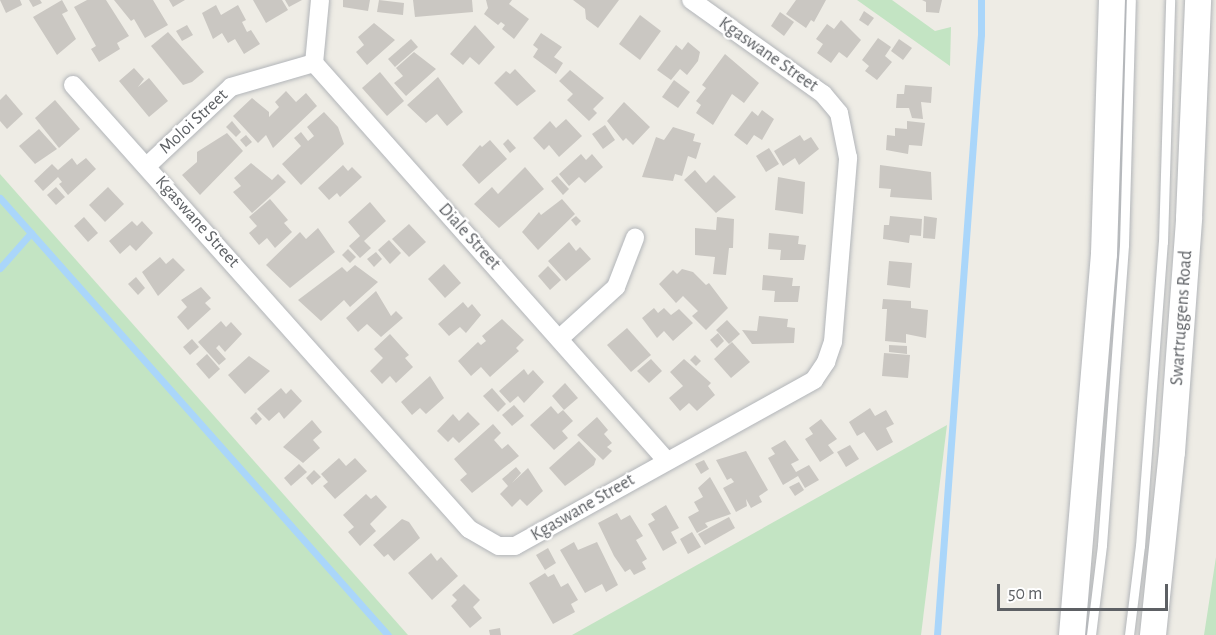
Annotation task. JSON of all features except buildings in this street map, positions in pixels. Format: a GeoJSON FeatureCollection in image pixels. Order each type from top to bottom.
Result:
{"type":"FeatureCollection","features":[{"type":"Feature","properties":{"kind":"main road"},"geometry":{"type":"LineString","coordinates":[[1072,635],[1104,254],[1112,0]]}},
{"type":"Feature","properties":{"kind":"main road","name":"Swartruggens Road"},"geometry":{"type":"LineString","coordinates":[[1153,635],[1187,242],[1198,0]]}},
{"type":"Feature","properties":{"kind":"street"},"geometry":{"type":"LineString","coordinates":[[314,63],[320,0]]}},
{"type":"Feature","properties":{"kind":"street","name":"Kgaswane Street"},"geometry":{"type":"LineString","coordinates":[[73,86],[147,166],[469,529],[485,541],[499,546],[515,546],[666,460],[795,392],[814,380],[826,362],[836,323],[848,158],[839,113],[823,94],[691,0]]}},
{"type":"Feature","properties":{"kind":"street","name":"Moloi Street"},"geometry":{"type":"LineString","coordinates":[[147,166],[231,87],[314,63]]}},
{"type":"Feature","properties":{"kind":"street","name":"Diale Street"},"geometry":{"type":"LineString","coordinates":[[314,63],[666,460]]}},
{"type":"Feature","properties":{"kind":"street"},"geometry":{"type":"LineString","coordinates":[[560,338],[616,287],[635,238]]}},
{"type":"Feature","properties":{"kind":"lane"},"geometry":{"type":"LineString","coordinates":[[1091,635],[1102,545],[1124,245],[1131,0]]}},
{"type":"Feature","properties":{"kind":"lane"},"geometry":{"type":"LineString","coordinates":[[1129,635],[1140,546],[1162,254],[1170,0]]}},
{"type":"Feature","properties":{"kind":"green space"},"geometry":{"type":"Polygon","coordinates":[[[857,0],[892,0],[935,31],[951,27],[950,66],[857,0]]]}},
{"type":"Feature","properties":{"kind":"green space"},"geometry":{"type":"Polygon","coordinates":[[[0,174],[408,635],[0,635],[0,174]]]}},
{"type":"Feature","properties":{"kind":"green space"},"geometry":{"type":"Polygon","coordinates":[[[947,425],[921,635],[572,635],[947,425]]]}},
{"type":"Feature","properties":{"kind":"green space"},"geometry":{"type":"Polygon","coordinates":[[[1216,557],[1216,635],[1204,635],[1216,557]]]}},
{"type":"Feature","properties":{"kind":"waterway"},"geometry":{"type":"LineString","coordinates":[[937,635],[981,34],[981,0]]}},
{"type":"Feature","properties":{"kind":"waterway"},"geometry":{"type":"LineString","coordinates":[[0,198],[388,635]]}},
{"type":"Feature","properties":{"kind":"waterway"},"geometry":{"type":"LineString","coordinates":[[0,268],[31,233]]}}]}
